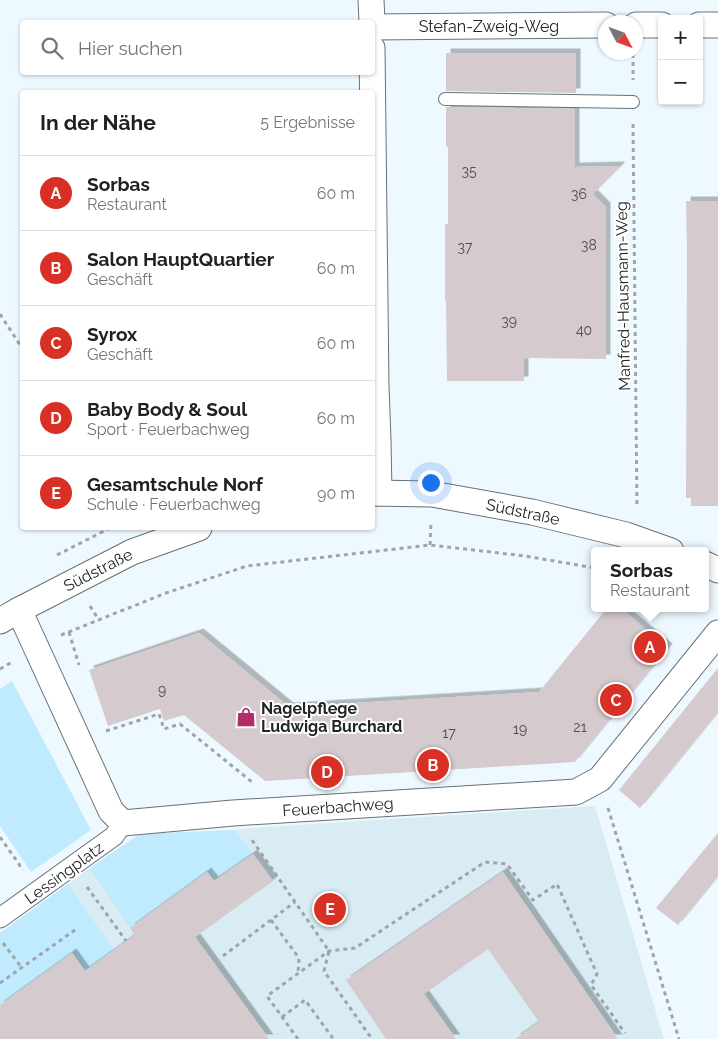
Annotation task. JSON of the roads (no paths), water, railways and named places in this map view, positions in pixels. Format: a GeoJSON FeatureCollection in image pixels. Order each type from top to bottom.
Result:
{"type":"FeatureCollection","features":[{"type":"Feature","properties":{"kind":"street"},"geometry":{"type":"LineString","coordinates":[[371,0],[372,20]]}},
{"type":"Feature","properties":{"kind":"street","name":"Stefan-Zweig-Weg"},"geometry":{"type":"LineString","coordinates":[[375,27],[598,25]]}},
{"type":"Feature","properties":{"kind":"street"},"geometry":{"type":"LineString","coordinates":[[643,25],[658,25]]}},
{"type":"Feature","properties":{"kind":"street"},"geometry":{"type":"LineString","coordinates":[[703,25],[718,25]]}},
{"type":"Feature","properties":{"kind":"street"},"geometry":{"type":"LineString","coordinates":[[372,75],[372,90]]}},
{"type":"Feature","properties":{"kind":"street"},"geometry":{"type":"LineString","coordinates":[[375,302],[378,440],[376,493]]}},
{"type":"Feature","properties":{"kind":"street","name":"Südstraße"},"geometry":{"type":"LineString","coordinates":[[376,493],[432,494],[532,512],[637,538],[661,547]]}},
{"type":"Feature","properties":{"kind":"street","name":"Südstraße"},"geometry":{"type":"LineString","coordinates":[[10,616],[132,552],[193,530]]}},
{"type":"Feature","properties":{"kind":"street"},"geometry":{"type":"LineString","coordinates":[[10,616],[36,646],[111,811],[123,823]]}},
{"type":"Feature","properties":{"kind":"street","name":"Feuerbachweg"},"geometry":{"type":"LineString","coordinates":[[123,823],[233,813],[576,792],[600,779],[718,633]]}},
{"type":"Feature","properties":{"kind":"street","name":"Lessingplatz"},"geometry":{"type":"LineString","coordinates":[[0,918],[114,836],[123,823]]}},
{"type":"Feature","properties":{"kind":"lane"},"geometry":{"type":"LineString","coordinates":[[445,99],[633,102]]}},
{"type":"Feature","properties":{"kind":"place","name":"Sorbas"},"geometry":{"type":"Point","coordinates":[650,647]}},
{"type":"Feature","properties":{"kind":"place","name":"Syrox"},"geometry":{"type":"Point","coordinates":[616,700]}},
{"type":"Feature","properties":{"kind":"place","name":"Nagelpflege Ludwiga Burchard"},"geometry":{"type":"Point","coordinates":[246,717]}},
{"type":"Feature","properties":{"kind":"place","name":"Salon HauptQuartier"},"geometry":{"type":"Point","coordinates":[433,765]}},
{"type":"Feature","properties":{"kind":"place","name":"Baby Body & Soul"},"geometry":{"type":"Point","coordinates":[327,772]}},
{"type":"Feature","properties":{"kind":"place","name":"Gesamtschule Norf"},"geometry":{"type":"Point","coordinates":[330,909]}}]}
